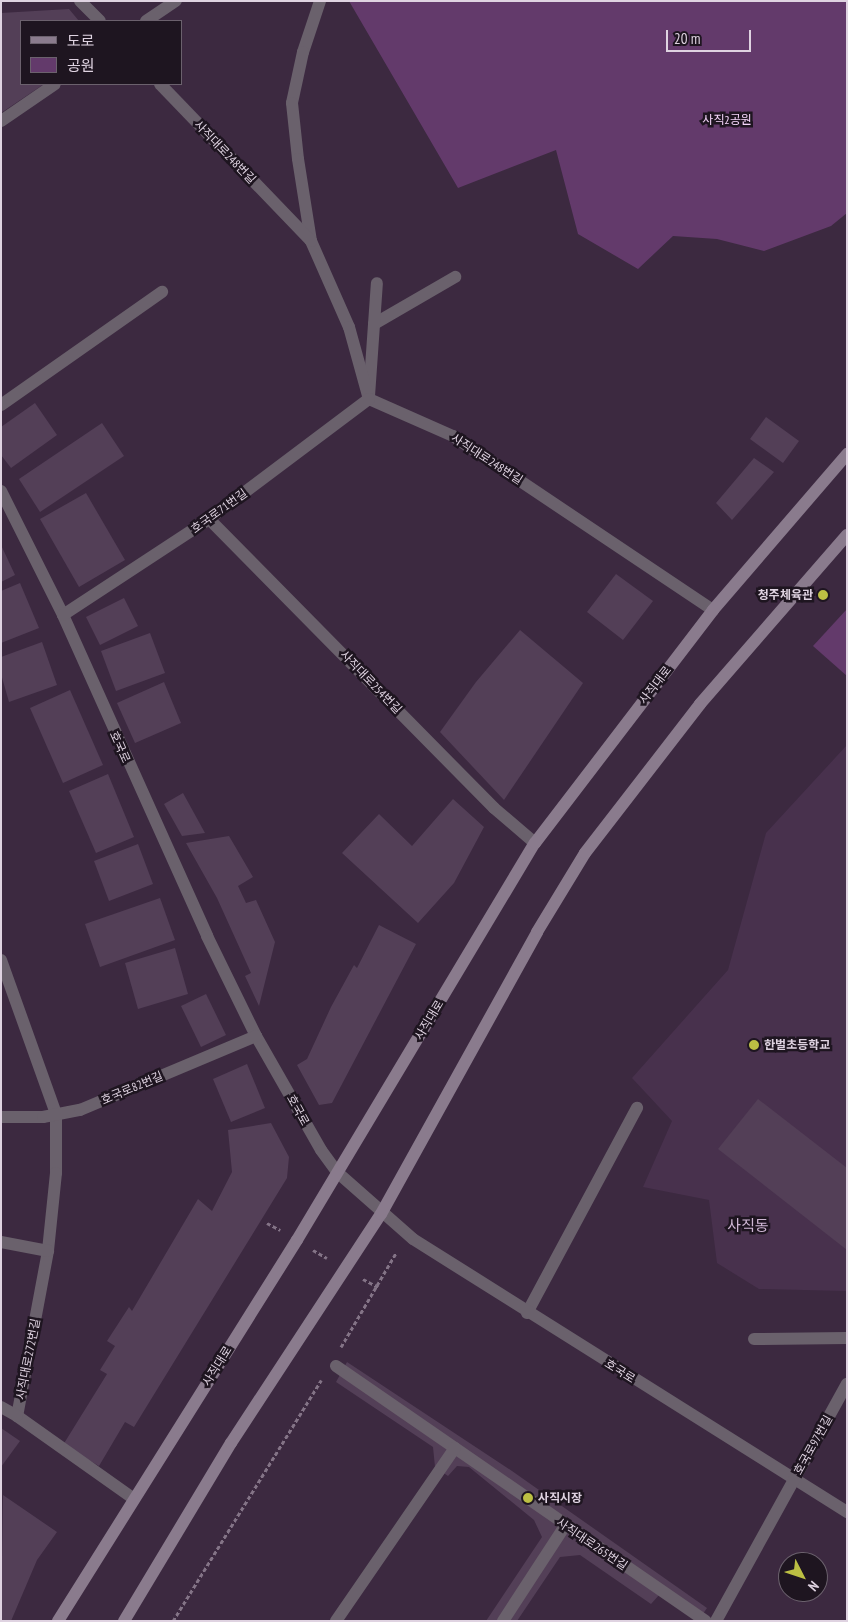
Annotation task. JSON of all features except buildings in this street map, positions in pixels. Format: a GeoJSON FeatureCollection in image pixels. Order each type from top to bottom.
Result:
{"type":"FeatureCollection","features":[{"type":"Feature","properties":{"kind":"main road","name":"사직대로"},"geometry":{"type":"LineString","coordinates":[[58,1621],[338,1172],[535,843],[713,610],[847,454]]}},
{"type":"Feature","properties":{"kind":"main road"},"geometry":{"type":"LineString","coordinates":[[124,1621],[231,1444],[381,1214],[537,932],[586,853],[700,704],[847,535]]}},
{"type":"Feature","properties":{"kind":"street"},"geometry":{"type":"LineString","coordinates":[[80,1],[99,20]]}},
{"type":"Feature","properties":{"kind":"street"},"geometry":{"type":"LineString","coordinates":[[148,20],[176,1]]}},
{"type":"Feature","properties":{"kind":"street","name":"사직대로248번길"},"geometry":{"type":"LineString","coordinates":[[320,1],[303,52],[292,103],[311,241],[349,327],[369,399],[453,436],[713,610]]}},
{"type":"Feature","properties":{"kind":"street"},"geometry":{"type":"LineString","coordinates":[[1,121],[54,85]]}},
{"type":"Feature","properties":{"kind":"street","name":"사직대로248번길"},"geometry":{"type":"LineString","coordinates":[[161,85],[311,241]]}},
{"type":"Feature","properties":{"kind":"street"},"geometry":{"type":"LineString","coordinates":[[374,324],[455,276]]}},
{"type":"Feature","properties":{"kind":"street"},"geometry":{"type":"LineString","coordinates":[[369,399],[377,283]]}},
{"type":"Feature","properties":{"kind":"street"},"geometry":{"type":"LineString","coordinates":[[1,405],[162,292]]}},
{"type":"Feature","properties":{"kind":"street","name":"호국로71번길"},"geometry":{"type":"LineString","coordinates":[[63,614],[209,519],[369,399]]}},
{"type":"Feature","properties":{"kind":"street","name":"호국로"},"geometry":{"type":"LineString","coordinates":[[1,491],[63,614],[207,936],[256,1036],[321,1150],[338,1172],[381,1214],[405,1234],[847,1512]]}},
{"type":"Feature","properties":{"kind":"street","name":"사직대로254번길"},"geometry":{"type":"LineString","coordinates":[[209,519],[494,808],[535,843]]}},
{"type":"Feature","properties":{"kind":"street","name":"사직대로272번길"},"geometry":{"type":"LineString","coordinates":[[1,960],[56,1114],[56,1173],[48,1251],[17,1416],[133,1498]]}},
{"type":"Feature","properties":{"kind":"street","name":"호국로82번길"},"geometry":{"type":"LineString","coordinates":[[1,1117],[56,1114],[80,1110],[256,1036]]}},
{"type":"Feature","properties":{"kind":"street"},"geometry":{"type":"LineString","coordinates":[[527,1312],[637,1108]]}},
{"type":"Feature","properties":{"kind":"street"},"geometry":{"type":"LineString","coordinates":[[1,1242],[48,1251]]}},
{"type":"Feature","properties":{"kind":"street"},"geometry":{"type":"LineString","coordinates":[[754,1339],[847,1338]]}},
{"type":"Feature","properties":{"kind":"street","name":"사직대로265번길"},"geometry":{"type":"LineString","coordinates":[[336,1366],[705,1621]]}},
{"type":"Feature","properties":{"kind":"street","name":"호국로97번길"},"geometry":{"type":"LineString","coordinates":[[716,1621],[847,1384]]}},
{"type":"Feature","properties":{"kind":"street"},"geometry":{"type":"LineString","coordinates":[[1,1407],[17,1416]]}},
{"type":"Feature","properties":{"kind":"street"},"geometry":{"type":"LineString","coordinates":[[336,1621],[455,1448]]}},
{"type":"Feature","properties":{"kind":"street"},"geometry":{"type":"LineString","coordinates":[[503,1621],[565,1526]]}},
{"type":"Feature","properties":{"kind":"path"},"geometry":{"type":"LineString","coordinates":[[267,1222],[378,1287]]}},
{"type":"Feature","properties":{"kind":"path"},"geometry":{"type":"LineString","coordinates":[[339,1350],[378,1287],[405,1234]]}},
{"type":"Feature","properties":{"kind":"path"},"geometry":{"type":"LineString","coordinates":[[173,1621],[324,1375]]}},
{"type":"Feature","properties":{"kind":"shaded area","name":"한벌초등학교"},"geometry":{"type":"Polygon","coordinates":[[[847,745],[847,1291],[759,1289],[717,1263],[709,1200],[643,1187],[672,1121],[632,1078],[728,970],[766,833],[847,745]]]}},
{"type":"Feature","properties":{"kind":"green space","name":"사직2공원"},"geometry":{"type":"Polygon","coordinates":[[[349,1],[847,1],[847,213],[831,226],[764,251],[717,239],[673,236],[638,269],[578,234],[556,150],[458,188],[349,1]]]}},
{"type":"Feature","properties":{"kind":"green space"},"geometry":{"type":"Polygon","coordinates":[[[847,609],[847,676],[813,646],[847,609]]]}},
{"type":"Feature","properties":{"kind":"place","name":"청주체육관"},"geometry":{"type":"Point","coordinates":[823,595]}},
{"type":"Feature","properties":{"kind":"place","name":"한벌초등학교"},"geometry":{"type":"Point","coordinates":[754,1045]}},
{"type":"Feature","properties":{"kind":"place","name":"사직시장"},"geometry":{"type":"Point","coordinates":[528,1498]}},
{"type":"Feature","properties":{"kind":"district","name":"사직동"},"geometry":{"type":"Point","coordinates":[748,1226]}}]}
